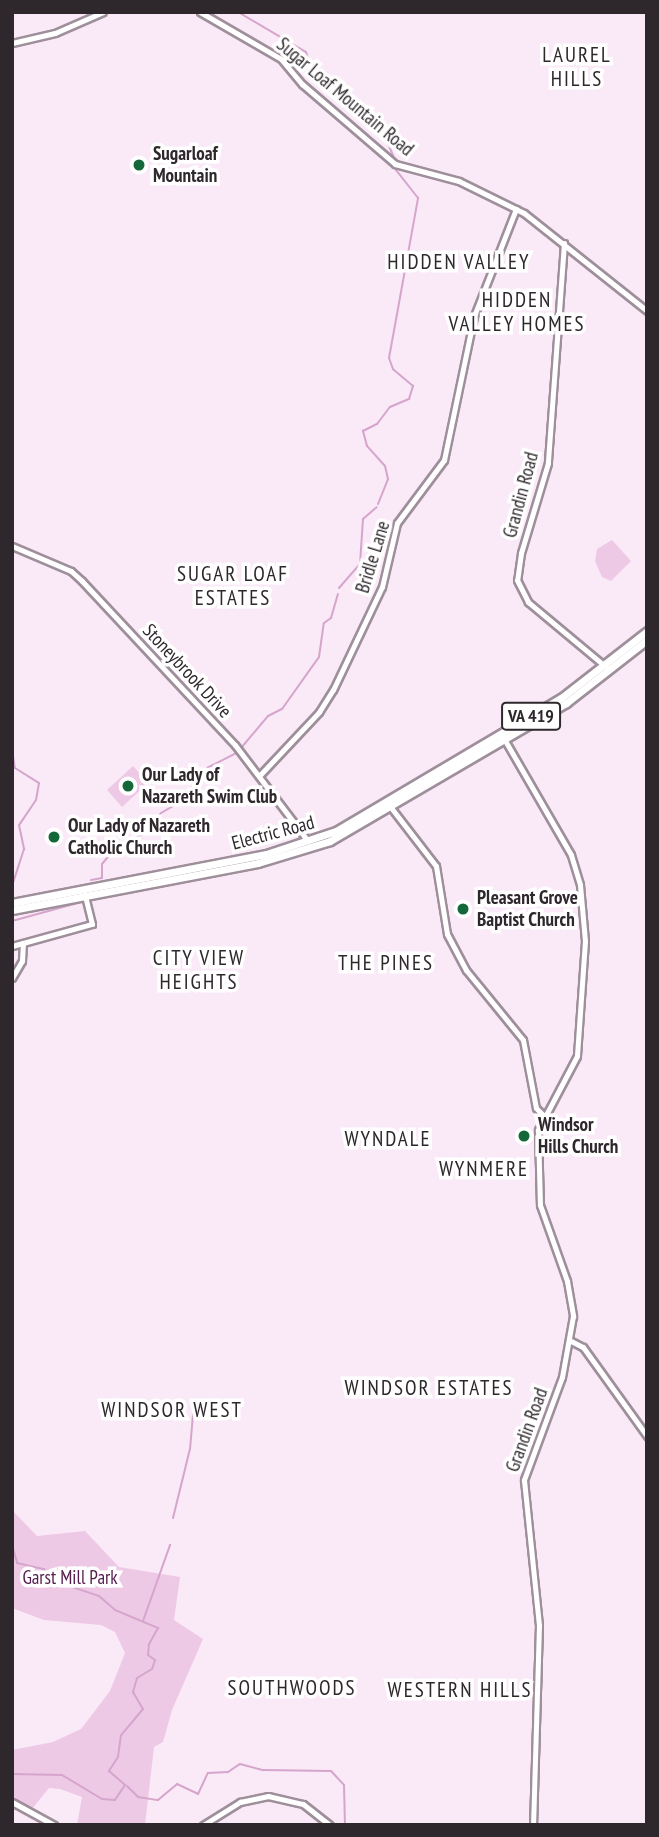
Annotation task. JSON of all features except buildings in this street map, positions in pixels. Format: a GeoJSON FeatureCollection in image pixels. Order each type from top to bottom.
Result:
{"type":"FeatureCollection","features":[{"type":"Feature","properties":{"kind":"main road","name":"VA 419"},"geometry":{"type":"LineString","coordinates":[[608,669],[647,631]]}},
{"type":"Feature","properties":{"kind":"main road","name":"VA 419"},"geometry":{"type":"LineString","coordinates":[[389,805],[503,737],[608,669],[647,640]]}},
{"type":"Feature","properties":{"kind":"main road","name":"Electric Road"},"geometry":{"type":"LineString","coordinates":[[12,910],[310,845],[389,805],[408,790],[503,737]]}},
{"type":"Feature","properties":{"kind":"main road","name":"Electric Road"},"geometry":{"type":"LineString","coordinates":[[12,903],[85,892]]}},
{"type":"Feature","properties":{"kind":"street"},"geometry":{"type":"LineString","coordinates":[[12,43],[55,33],[103,12]]}},
{"type":"Feature","properties":{"kind":"street","name":"Sugar Loaf Mountain Road"},"geometry":{"type":"LineString","coordinates":[[200,12],[281,59],[302,84],[399,167],[459,181],[516,209],[564,242],[647,311]]}},
{"type":"Feature","properties":{"kind":"street","name":"Bridle Lane"},"geometry":{"type":"LineString","coordinates":[[259,776],[319,712],[333,690],[382,587],[397,523],[444,460],[474,316],[516,209]]}},
{"type":"Feature","properties":{"kind":"street","name":"Grandin Road"},"geometry":{"type":"LineString","coordinates":[[564,242],[548,463],[521,553],[517,580],[528,602],[608,669]]}},
{"type":"Feature","properties":{"kind":"street","name":"Stoneybrook Drive"},"geometry":{"type":"LineString","coordinates":[[12,547],[75,574],[259,776],[310,845]]}},
{"type":"Feature","properties":{"kind":"street"},"geometry":{"type":"LineString","coordinates":[[503,737],[568,847],[582,900],[584,943],[578,1056],[543,1115],[538,1133]]}},
{"type":"Feature","properties":{"kind":"street","name":"Grandin Road"},"geometry":{"type":"LineString","coordinates":[[389,805],[436,866],[443,919],[449,941],[466,970],[523,1040],[536,1106],[540,1205],[567,1281],[573,1325],[571,1341],[559,1387],[524,1480],[539,1625],[533,1825]]}},
{"type":"Feature","properties":{"kind":"street"},"geometry":{"type":"LineString","coordinates":[[12,946],[92,924],[85,892]]}},
{"type":"Feature","properties":{"kind":"street"},"geometry":{"type":"LineString","coordinates":[[12,978],[22,961],[23,943]]}},
{"type":"Feature","properties":{"kind":"street"},"geometry":{"type":"LineString","coordinates":[[536,1106],[543,1115]]}},
{"type":"Feature","properties":{"kind":"street"},"geometry":{"type":"LineString","coordinates":[[573,1325],[583,1347],[647,1436]]}},
{"type":"Feature","properties":{"kind":"street"},"geometry":{"type":"LineString","coordinates":[[571,1341],[583,1347]]}},
{"type":"Feature","properties":{"kind":"street"},"geometry":{"type":"LineString","coordinates":[[203,1825],[240,1802],[268,1796],[303,1804],[330,1825]]}},
{"type":"Feature","properties":{"kind":"street"},"geometry":{"type":"LineString","coordinates":[[12,1802],[54,1825]]}},
{"type":"Feature","properties":{"kind":"green space"},"geometry":{"type":"Polygon","coordinates":[[[612,540],[631,561],[611,581],[602,577],[595,561],[597,549],[612,540]]]}},
{"type":"Feature","properties":{"kind":"green space","name":"Our Lady of Nazareth Swim Club"},"geometry":{"type":"Polygon","coordinates":[[[133,766],[145,779],[144,787],[122,807],[107,790],[133,766]]]}},
{"type":"Feature","properties":{"kind":"green space","name":"Garst Mill Park"},"geometry":{"type":"Polygon","coordinates":[[[12,1510],[37,1536],[85,1531],[119,1567],[180,1577],[174,1620],[203,1639],[172,1710],[163,1742],[154,1747],[145,1825],[77,1825],[82,1797],[60,1789],[49,1788],[32,1809],[12,1797],[12,1750],[53,1742],[81,1729],[110,1691],[125,1653],[115,1632],[101,1625],[44,1620],[12,1608],[12,1510]]]}},
{"type":"Feature","properties":{"kind":"waterway"},"geometry":{"type":"LineString","coordinates":[[238,12],[306,52],[315,79],[386,139],[396,162]]}},
{"type":"Feature","properties":{"kind":"waterway"},"geometry":{"type":"LineString","coordinates":[[378,504],[388,479],[385,466],[367,446],[363,431],[377,424],[390,407],[409,399],[413,386],[393,369],[389,358],[418,198],[394,167]]}},
{"type":"Feature","properties":{"kind":"waterway"},"geometry":{"type":"LineString","coordinates":[[339,588],[360,564],[363,519],[377,507]]}},
{"type":"Feature","properties":{"kind":"waterway"},"geometry":{"type":"LineString","coordinates":[[241,748],[268,716],[282,709],[319,657],[324,623],[331,618],[338,594]]}},
{"type":"Feature","properties":{"kind":"waterway"},"geometry":{"type":"LineString","coordinates":[[12,750],[15,768],[39,783],[36,800],[19,825],[24,849],[12,886]]}},
{"type":"Feature","properties":{"kind":"waterway"},"geometry":{"type":"LineString","coordinates":[[91,880],[102,878],[102,864],[112,852],[148,831],[161,813],[195,793],[205,769],[237,753]]}},
{"type":"Feature","properties":{"kind":"waterway"},"geometry":{"type":"LineString","coordinates":[[12,921],[78,903]]}},
{"type":"Feature","properties":{"kind":"waterway"},"geometry":{"type":"LineString","coordinates":[[173,1518],[190,1449],[193,1412]]}},
{"type":"Feature","properties":{"kind":"waterway"},"geometry":{"type":"LineString","coordinates":[[12,1545],[17,1563],[44,1569],[49,1579],[99,1596],[115,1610],[158,1628],[149,1644],[148,1655],[155,1660],[152,1669],[137,1678],[133,1692],[143,1709],[121,1735],[118,1757],[109,1771],[125,1785],[115,1800],[102,1799],[62,1775],[12,1774]]}},
{"type":"Feature","properties":{"kind":"waterway"},"geometry":{"type":"LineString","coordinates":[[143,1621],[170,1545]]}},
{"type":"Feature","properties":{"kind":"waterway"},"geometry":{"type":"LineString","coordinates":[[127,1786],[138,1797],[158,1800],[177,1784],[198,1794],[208,1773],[228,1772],[240,1764],[263,1770],[331,1771],[344,1785],[345,1825]]}},
{"type":"Feature","properties":{"kind":"place","name":"Sugarloaf Mountain"},"geometry":{"type":"Point","coordinates":[139,165]}},
{"type":"Feature","properties":{"kind":"place","name":"Our Lady of Nazareth Swim Club"},"geometry":{"type":"Point","coordinates":[128,786]}},
{"type":"Feature","properties":{"kind":"place","name":"Our Lady of Nazareth Catholic Church"},"geometry":{"type":"Point","coordinates":[54,837]}},
{"type":"Feature","properties":{"kind":"place","name":"Pleasant Grove Baptist Church"},"geometry":{"type":"Point","coordinates":[463,909]}},
{"type":"Feature","properties":{"kind":"place","name":"Windsor Hills Church"},"geometry":{"type":"Point","coordinates":[524,1136]}},
{"type":"Feature","properties":{"kind":"district","name":"LAUREL HILLS"},"geometry":{"type":"Point","coordinates":[577,67]}},
{"type":"Feature","properties":{"kind":"district","name":"HIDDEN VALLEY"},"geometry":{"type":"Point","coordinates":[459,262]}},
{"type":"Feature","properties":{"kind":"district","name":"HIDDEN VALLEY HOMES"},"geometry":{"type":"Point","coordinates":[517,312]}},
{"type":"Feature","properties":{"kind":"district","name":"SUGAR LOAF ESTATES"},"geometry":{"type":"Point","coordinates":[233,586]}},
{"type":"Feature","properties":{"kind":"district","name":"THE PINES"},"geometry":{"type":"Point","coordinates":[386,963]}},
{"type":"Feature","properties":{"kind":"district","name":"CITY VIEW HEIGHTS"},"geometry":{"type":"Point","coordinates":[199,970]}},
{"type":"Feature","properties":{"kind":"district","name":"WYNDALE"},"geometry":{"type":"Point","coordinates":[388,1139]}},
{"type":"Feature","properties":{"kind":"district","name":"WYNMERE"},"geometry":{"type":"Point","coordinates":[484,1169]}},
{"type":"Feature","properties":{"kind":"district","name":"WINDSOR ESTATES"},"geometry":{"type":"Point","coordinates":[429,1388]}},
{"type":"Feature","properties":{"kind":"district","name":"WINDSOR WEST"},"geometry":{"type":"Point","coordinates":[172,1410]}},
{"type":"Feature","properties":{"kind":"district","name":"SOUTHWOODS"},"geometry":{"type":"Point","coordinates":[292,1688]}},
{"type":"Feature","properties":{"kind":"district","name":"WESTERN HILLS"},"geometry":{"type":"Point","coordinates":[460,1690]}}]}
